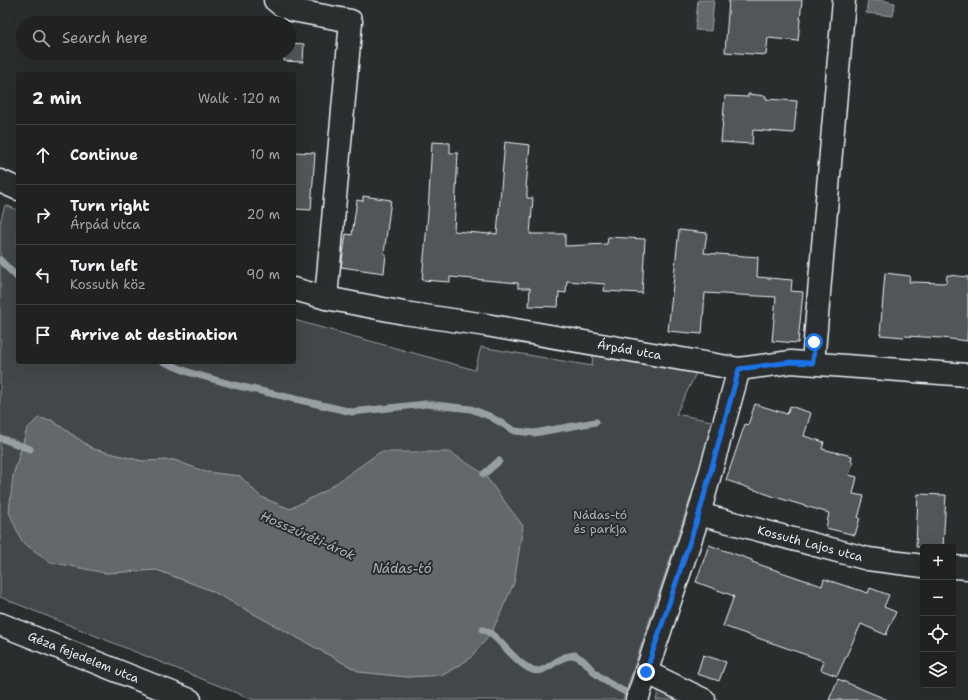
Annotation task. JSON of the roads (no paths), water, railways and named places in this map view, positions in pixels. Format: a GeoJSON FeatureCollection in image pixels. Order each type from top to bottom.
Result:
{"type":"FeatureCollection","features":[{"type":"Feature","properties":{"kind":"street"},"geometry":{"type":"LineString","coordinates":[[275,0],[281,5],[292,10],[350,21],[326,298]]}},
{"type":"Feature","properties":{"kind":"street"},"geometry":{"type":"LineString","coordinates":[[813,363],[844,0]]}},
{"type":"Feature","properties":{"kind":"street"},"geometry":{"type":"LineString","coordinates":[[0,181],[16,188]]}},
{"type":"Feature","properties":{"kind":"street","name":"Árpád utca"},"geometry":{"type":"LineString","coordinates":[[296,290],[326,298],[404,313],[486,325],[739,369],[791,362],[968,375]]}},
{"type":"Feature","properties":{"kind":"street"},"geometry":{"type":"LineString","coordinates":[[704,700],[642,684],[699,514],[739,369]]}},
{"type":"Feature","properties":{"kind":"street","name":"Kossuth Lajos utca"},"geometry":{"type":"LineString","coordinates":[[699,514],[868,559],[920,566]]}},
{"type":"Feature","properties":{"kind":"street"},"geometry":{"type":"LineString","coordinates":[[956,567],[968,568]]}},
{"type":"Feature","properties":{"kind":"street","name":"Géza fejedelem utca"},"geometry":{"type":"LineString","coordinates":[[0,624],[180,698]]}},
{"type":"Feature","properties":{"kind":"water"},"geometry":{"type":"Polygon","coordinates":[[[698,0],[714,0],[711,31],[695,30],[698,0]]]}},
{"type":"Feature","properties":{"kind":"water"},"geometry":{"type":"Polygon","coordinates":[[[868,0],[885,0],[895,3],[893,16],[866,13],[868,0]]]}},
{"type":"Feature","properties":{"kind":"water","name":"Nádas-tó"},"geometry":{"type":"Polygon","coordinates":[[[38,418],[51,420],[93,449],[142,461],[174,460],[206,472],[240,476],[261,497],[290,509],[325,491],[380,452],[450,452],[484,474],[523,526],[514,583],[491,634],[469,659],[443,675],[407,677],[360,672],[212,591],[157,570],[105,573],[50,562],[22,542],[9,512],[13,476],[27,429],[38,418]]]}},
{"type":"Feature","properties":{"kind":"waterway"},"geometry":{"type":"LineString","coordinates":[[0,260],[16,276]]}},
{"type":"Feature","properties":{"kind":"waterway"},"geometry":{"type":"LineString","coordinates":[[169,364],[191,373],[234,385],[352,412],[426,404],[471,409],[489,416],[515,431],[534,433],[596,422]]}},
{"type":"Feature","properties":{"kind":"waterway","name":"Hosszúréti-árok"},"geometry":{"type":"LineString","coordinates":[[0,438],[30,449]]}},
{"type":"Feature","properties":{"kind":"waterway"},"geometry":{"type":"LineString","coordinates":[[484,474],[499,461]]}},
{"type":"Feature","properties":{"kind":"waterway","name":"Hosszúréti-árok"},"geometry":{"type":"LineString","coordinates":[[483,630],[496,638],[522,664],[535,671],[542,670],[563,658],[575,655],[584,661],[595,673],[607,682],[627,693],[636,696]]}},
{"type":"Feature","properties":{"kind":"park label","name":"Nádas-tó és parkja"},"geometry":{"type":"Point","coordinates":[600,522]}}]}
